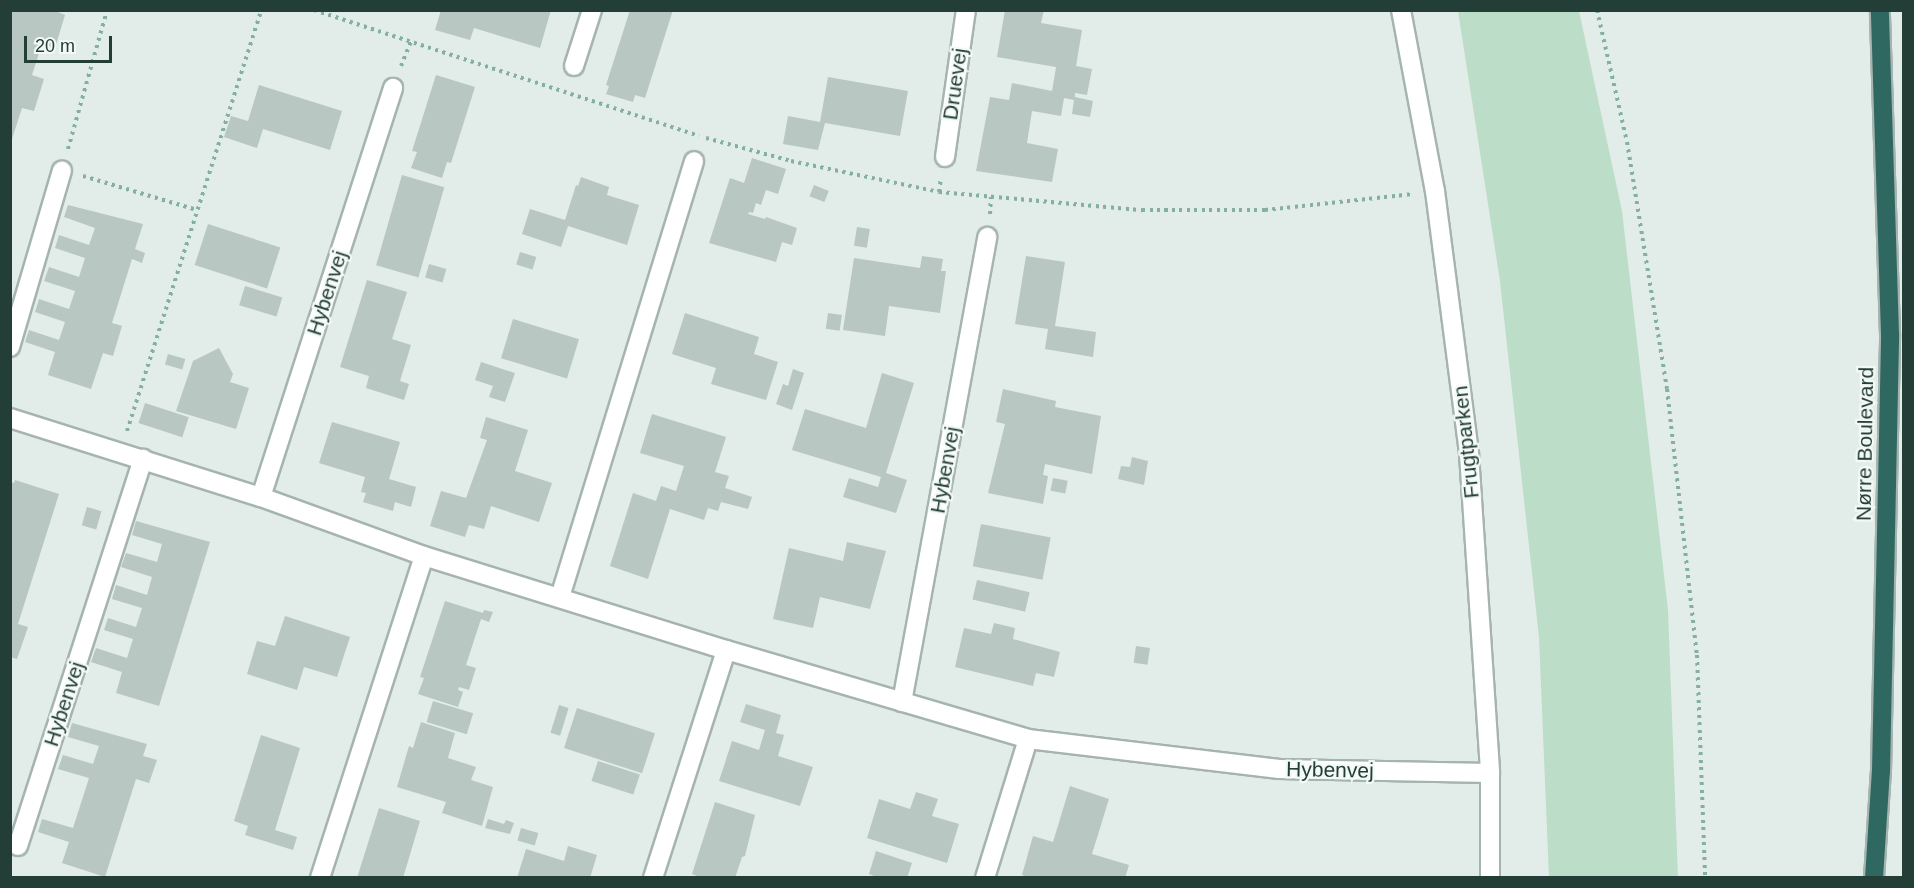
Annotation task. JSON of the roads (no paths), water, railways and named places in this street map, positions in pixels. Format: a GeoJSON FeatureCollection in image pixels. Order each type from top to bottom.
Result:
{"type":"FeatureCollection","features":[{"type":"Feature","properties":{"kind":"highway","name":"Nørre Boulevard"},"geometry":{"type":"LineString","coordinates":[[1874,878],[1881,771],[1890,333],[1880,10]]}},
{"type":"Feature","properties":{"kind":"street"},"geometry":{"type":"LineString","coordinates":[[574,66],[592,10]]}},
{"type":"Feature","properties":{"kind":"street","name":"Druevej"},"geometry":{"type":"LineString","coordinates":[[945,157],[966,10]]}},
{"type":"Feature","properties":{"kind":"street","name":"Frugtparken"},"geometry":{"type":"LineString","coordinates":[[1401,10],[1435,191],[1469,454],[1490,773],[1490,878]]}},
{"type":"Feature","properties":{"kind":"street","name":"Hybenvej"},"geometry":{"type":"LineString","coordinates":[[261,497],[393,88]]}},
{"type":"Feature","properties":{"kind":"street"},"geometry":{"type":"LineString","coordinates":[[560,597],[694,161]]}},
{"type":"Feature","properties":{"kind":"street"},"geometry":{"type":"LineString","coordinates":[[10,347],[62,170]]}},
{"type":"Feature","properties":{"kind":"street","name":"Hybenvej"},"geometry":{"type":"LineString","coordinates":[[902,702],[987,237]]}},
{"type":"Feature","properties":{"kind":"street","name":"Hybenvej"},"geometry":{"type":"LineString","coordinates":[[10,418],[261,497],[424,556],[726,650],[1028,739],[1279,769],[1490,773]]}},
{"type":"Feature","properties":{"kind":"street","name":"Hybenvej"},"geometry":{"type":"LineString","coordinates":[[18,846],[143,459]]}},
{"type":"Feature","properties":{"kind":"street"},"geometry":{"type":"LineString","coordinates":[[320,878],[424,556]]}},
{"type":"Feature","properties":{"kind":"street"},"geometry":{"type":"LineString","coordinates":[[653,878],[726,650]]}},
{"type":"Feature","properties":{"kind":"street"},"geometry":{"type":"LineString","coordinates":[[985,878],[1028,739]]}}]}
